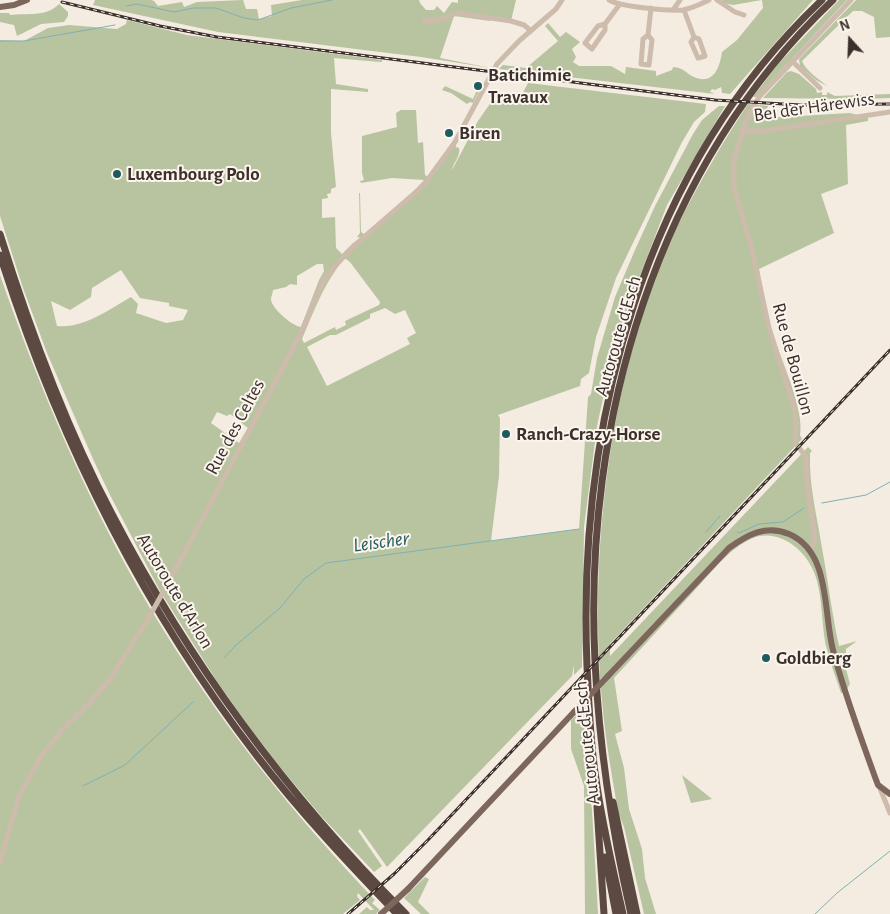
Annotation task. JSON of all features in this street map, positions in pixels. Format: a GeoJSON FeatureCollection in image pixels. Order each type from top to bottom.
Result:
{"type":"FeatureCollection","features":[{"type":"Feature","properties":{"kind":"highway","name":"Autoroute d'Esch"},"geometry":{"type":"LineString","coordinates":[[623,914],[596,780],[589,713],[586,650],[588,543],[602,429],[620,349],[632,310],[656,244],[686,182],[730,109],[758,71],[790,33],[822,0]]}},
{"type":"Feature","properties":{"kind":"highway","name":"Autoroute d'Esch"},"geometry":{"type":"LineString","coordinates":[[631,914],[612,824],[595,661],[594,594],[596,544],[603,471],[619,384],[639,314],[665,244],[709,157],[750,94],[779,57],[834,0]]}},
{"type":"Feature","properties":{"kind":"highway","name":"Autoroute d'Arlon"},"geometry":{"type":"LineString","coordinates":[[0,234],[41,354],[76,439],[112,514],[168,615],[215,687],[280,774],[340,845],[406,914]]}},
{"type":"Feature","properties":{"kind":"highway","name":"Autoroute d'Arlon"},"geometry":{"type":"LineString","coordinates":[[0,254],[36,358],[70,442],[106,517],[163,618],[226,714],[263,764],[333,847],[397,914]]}},
{"type":"Feature","properties":{"kind":"highway"},"geometry":{"type":"LineString","coordinates":[[596,780],[604,914]]}},
{"type":"Feature","properties":{"kind":"highway"},"geometry":{"type":"LineString","coordinates":[[607,785],[615,808],[641,914]]}},
{"type":"Feature","properties":{"kind":"highway"},"geometry":{"type":"LineString","coordinates":[[599,835],[616,914]]}},
{"type":"Feature","properties":{"kind":"highway"},"geometry":{"type":"LineString","coordinates":[[630,874],[637,914]]}},
{"type":"Feature","properties":{"kind":"main road"},"geometry":{"type":"LineString","coordinates":[[0,7],[14,5],[27,0]]}},
{"type":"Feature","properties":{"kind":"main road"},"geometry":{"type":"LineString","coordinates":[[381,914],[408,889],[714,563],[742,539],[760,531],[775,530],[794,536],[804,542],[811,551]]}},
{"type":"Feature","properties":{"kind":"main road","name":"Rue de Bouillon"},"geometry":{"type":"LineString","coordinates":[[811,551],[822,579],[834,657],[863,746],[878,785]]}},
{"type":"Feature","properties":{"kind":"main road"},"geometry":{"type":"LineString","coordinates":[[878,785],[890,794]]}},
{"type":"Feature","properties":{"kind":"street","name":"Rue des Celtes"},"geometry":{"type":"LineString","coordinates":[[0,862],[19,796],[41,756],[64,728],[85,708],[110,679],[148,619],[295,346],[323,282],[332,269],[354,246],[427,183],[455,142],[497,64],[562,0]]}},
{"type":"Feature","properties":{"kind":"street"},"geometry":{"type":"LineString","coordinates":[[610,0],[620,4],[684,10],[709,0]]}},
{"type":"Feature","properties":{"kind":"street"},"geometry":{"type":"LineString","coordinates":[[639,6],[644,0]]}},
{"type":"Feature","properties":{"kind":"street"},"geometry":{"type":"LineString","coordinates":[[673,10],[680,0]]}},
{"type":"Feature","properties":{"kind":"street"},"geometry":{"type":"LineString","coordinates":[[717,0],[744,16]]}},
{"type":"Feature","properties":{"kind":"street","name":"Rue de Bouillon"},"geometry":{"type":"LineString","coordinates":[[811,551],[815,538],[807,484],[806,457],[795,442],[796,422],[794,410],[769,328],[751,245],[734,188],[734,159],[742,131],[752,107],[759,97],[852,0]]}},
{"type":"Feature","properties":{"kind":"street"},"geometry":{"type":"LineString","coordinates":[[605,24],[598,26],[585,43],[592,49],[605,30],[605,24],[620,4]]}},
{"type":"Feature","properties":{"kind":"street"},"geometry":{"type":"LineString","coordinates":[[648,34],[652,40],[649,65],[640,64],[643,40],[648,34],[650,8]]}},
{"type":"Feature","properties":{"kind":"street"},"geometry":{"type":"LineString","coordinates":[[684,10],[694,37]]}},
{"type":"Feature","properties":{"kind":"street"},"geometry":{"type":"LineString","coordinates":[[424,21],[438,20],[457,13],[511,21],[524,25],[531,31]]}},
{"type":"Feature","properties":{"kind":"street"},"geometry":{"type":"LineString","coordinates":[[792,61],[820,88]]}},
{"type":"Feature","properties":{"kind":"street","name":"Bei der Härewiss"},"geometry":{"type":"LineString","coordinates":[[742,131],[763,131],[890,112]]}},
{"type":"Feature","properties":{"kind":"street","name":"Rue de Bouillon"},"geometry":{"type":"LineString","coordinates":[[878,785],[890,813]]}},
{"type":"Feature","properties":{"kind":"green space"},"geometry":{"type":"Polygon","coordinates":[[[95,0],[151,0],[158,6],[182,2],[184,7],[197,2],[243,0],[246,9],[257,9],[259,19],[272,16],[271,5],[302,0],[419,0],[426,10],[434,10],[437,6],[444,13],[452,2],[458,3],[458,0],[516,0],[511,21],[490,18],[490,21],[454,16],[440,58],[491,68],[421,57],[218,32],[93,5],[95,0]]]}},
{"type":"Feature","properties":{"kind":"green space"},"geometry":{"type":"Polygon","coordinates":[[[722,0],[762,0],[733,5],[724,3],[722,0]]]}},
{"type":"Feature","properties":{"kind":"green space"},"geometry":{"type":"Polygon","coordinates":[[[762,0],[813,0],[730,94],[722,93],[721,87],[715,90],[712,89],[710,92],[715,94],[499,69],[503,65],[526,68],[558,41],[545,26],[548,23],[560,37],[566,32],[580,42],[572,49],[576,57],[573,62],[579,66],[611,66],[625,74],[626,67],[656,71],[656,76],[672,70],[673,67],[683,70],[694,77],[707,79],[718,68],[722,52],[737,40],[763,8],[762,0]]]}},
{"type":"Feature","properties":{"kind":"green space"},"geometry":{"type":"Polygon","coordinates":[[[839,0],[847,0],[756,97],[753,97],[778,64],[839,0]]]}},
{"type":"Feature","properties":{"kind":"green space"},"geometry":{"type":"Polygon","coordinates":[[[856,0],[890,0],[890,37],[876,38],[874,17],[862,11],[853,11],[802,61],[827,86],[816,80],[800,66],[799,59],[856,0]]]}},
{"type":"Feature","properties":{"kind":"green space"},"geometry":{"type":"Polygon","coordinates":[[[59,4],[68,12],[64,22],[41,24],[17,36],[14,25],[0,22],[0,13],[9,13],[10,15],[43,13],[59,4]]]}},
{"type":"Feature","properties":{"kind":"green space"},"geometry":{"type":"Polygon","coordinates":[[[127,20],[187,35],[382,60],[380,62],[334,58],[336,84],[368,89],[368,92],[331,89],[331,133],[336,187],[331,189],[331,193],[327,194],[328,198],[322,199],[322,218],[335,217],[336,248],[342,254],[354,242],[354,245],[363,238],[357,237],[360,233],[359,193],[361,232],[364,234],[411,194],[424,180],[392,178],[361,183],[360,181],[364,180],[362,173],[362,136],[397,127],[396,113],[401,110],[416,110],[418,143],[423,142],[425,175],[430,178],[455,142],[459,151],[452,170],[478,121],[498,92],[514,103],[518,102],[528,83],[706,104],[705,112],[694,122],[682,142],[616,278],[596,337],[589,373],[581,379],[580,386],[498,415],[500,418],[499,476],[491,541],[579,529],[588,397],[591,394],[597,358],[615,297],[655,206],[693,134],[702,120],[719,106],[725,106],[667,205],[616,338],[597,426],[584,527],[582,667],[574,675],[574,665],[572,676],[387,867],[360,829],[358,831],[382,866],[374,872],[321,816],[247,724],[218,683],[160,591],[110,495],[47,353],[23,288],[0,216],[0,40],[24,41],[48,28],[69,25],[117,29],[126,24],[127,20]],[[344,259],[315,308],[302,339],[304,343],[335,327],[336,330],[346,325],[345,321],[379,305],[380,302],[350,262],[344,259]],[[317,264],[297,276],[297,285],[290,284],[273,290],[271,299],[274,307],[283,316],[301,327],[324,271],[323,264],[317,264]],[[121,270],[92,288],[91,297],[70,310],[51,301],[57,326],[67,326],[86,321],[131,297],[138,304],[136,313],[166,323],[183,320],[188,310],[169,306],[169,303],[140,298],[121,270]],[[385,308],[370,314],[370,318],[307,347],[327,386],[410,344],[407,338],[416,333],[405,310],[395,314],[385,308]],[[217,412],[211,423],[239,443],[248,428],[230,414],[227,416],[217,412]]]}},
{"type":"Feature","properties":{"kind":"green space"},"geometry":{"type":"Polygon","coordinates":[[[791,71],[799,74],[816,89],[817,93],[822,92],[822,95],[827,95],[827,92],[835,96],[890,94],[890,98],[763,98],[787,72],[791,71]]]}},
{"type":"Feature","properties":{"kind":"green space"},"geometry":{"type":"Polygon","coordinates":[[[480,83],[482,85],[473,103],[467,104],[451,93],[442,90],[445,86],[473,99],[480,83]]]}},
{"type":"Feature","properties":{"kind":"green space"},"geometry":{"type":"Polygon","coordinates":[[[748,104],[768,106],[764,117],[766,118],[850,113],[868,118],[868,121],[846,125],[848,184],[821,194],[834,233],[759,269],[770,326],[799,411],[800,435],[802,439],[610,644],[610,656],[808,447],[812,451],[810,453],[810,466],[812,490],[839,646],[857,641],[846,649],[845,665],[850,684],[845,692],[841,693],[824,637],[816,576],[808,560],[788,542],[780,538],[762,536],[744,542],[721,562],[614,678],[622,731],[615,734],[624,768],[629,809],[642,849],[645,878],[656,914],[644,914],[624,827],[618,812],[602,700],[598,641],[602,519],[610,457],[621,396],[636,337],[655,279],[678,225],[694,194],[748,104]]]}},
{"type":"Feature","properties":{"kind":"green space"},"geometry":{"type":"Polygon","coordinates":[[[0,275],[15,318],[67,445],[106,528],[150,608],[226,724],[313,832],[375,900],[372,903],[380,910],[376,914],[359,914],[367,907],[370,910],[374,910],[358,893],[357,896],[360,900],[343,914],[0,914],[0,275]]]}},
{"type":"Feature","properties":{"kind":"green space"},"geometry":{"type":"Polygon","coordinates":[[[583,709],[592,810],[598,914],[585,914],[584,786],[571,749],[571,720],[583,709]]]}},
{"type":"Feature","properties":{"kind":"green space"},"geometry":{"type":"Polygon","coordinates":[[[682,775],[712,799],[691,803],[682,775]]]}},
{"type":"Feature","properties":{"kind":"green space"},"geometry":{"type":"Polygon","coordinates":[[[425,877],[429,879],[418,902],[430,914],[421,914],[404,898],[425,877]]]}},
{"type":"Feature","properties":{"kind":"waterway"},"geometry":{"type":"LineString","coordinates":[[127,6],[137,4],[174,12],[193,8],[216,8],[244,18],[258,20],[291,8],[332,0]]}},
{"type":"Feature","properties":{"kind":"waterway"},"geometry":{"type":"LineString","coordinates":[[0,41],[24,41],[115,25]]}},
{"type":"Feature","properties":{"kind":"waterway","name":"Leischer"},"geometry":{"type":"LineString","coordinates":[[822,503],[866,495],[890,482]]}},
{"type":"Feature","properties":{"kind":"waterway","name":"Leischer"},"geometry":{"type":"LineString","coordinates":[[737,532],[739,533],[759,524],[783,522],[804,508]]}},
{"type":"Feature","properties":{"kind":"waterway","name":"Leischer"},"geometry":{"type":"LineString","coordinates":[[706,532],[720,516]]}},
{"type":"Feature","properties":{"kind":"waterway","name":"Leischer"},"geometry":{"type":"LineString","coordinates":[[224,658],[235,646],[280,608],[304,579],[326,563],[579,529]]}},
{"type":"Feature","properties":{"kind":"waterway","name":"Leischer"},"geometry":{"type":"LineString","coordinates":[[83,786],[125,765],[193,702]]}},
{"type":"Feature","properties":{"kind":"waterway"},"geometry":{"type":"LineString","coordinates":[[815,914],[837,893],[890,851]]}},
{"type":"Feature","properties":{"kind":"railway"},"geometry":{"type":"LineString","coordinates":[[62,2],[160,26],[217,37],[715,100],[801,105],[890,104]]}},
{"type":"Feature","properties":{"kind":"railway"},"geometry":{"type":"LineString","coordinates":[[348,914],[394,874],[428,840],[890,350]]}},
{"type":"Feature","properties":{"kind":"place","name":"Batichimie Travaux"},"geometry":{"type":"Point","coordinates":[478,86]}},
{"type":"Feature","properties":{"kind":"place","name":"Biren"},"geometry":{"type":"Point","coordinates":[449,133]}},
{"type":"Feature","properties":{"kind":"place","name":"Luxembourg Polo"},"geometry":{"type":"Point","coordinates":[117,174]}},
{"type":"Feature","properties":{"kind":"place","name":"Ranch-Crazy-Horse"},"geometry":{"type":"Point","coordinates":[506,434]}},
{"type":"Feature","properties":{"kind":"place","name":"Goldbierg"},"geometry":{"type":"Point","coordinates":[766,658]}}]}
